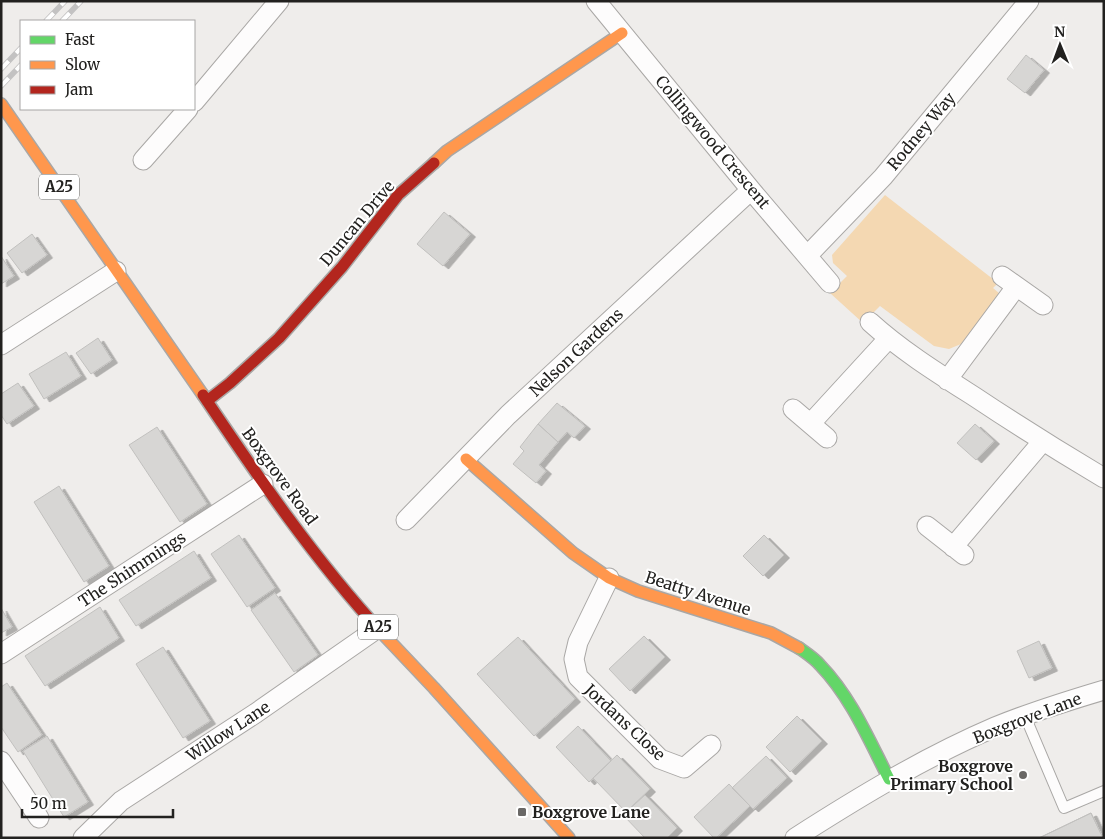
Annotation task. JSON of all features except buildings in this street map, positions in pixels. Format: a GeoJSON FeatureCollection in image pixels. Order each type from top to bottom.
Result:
{"type":"FeatureCollection","features":[{"type":"Feature","properties":{"kind":"street"},"geometry":{"type":"LineString","coordinates":[[195,101],[279,1]]}},
{"type":"Feature","properties":{"kind":"street","name":"Collingwood Crescent"},"geometry":{"type":"LineString","coordinates":[[596,1],[830,283]]}},
{"type":"Feature","properties":{"kind":"street","name":"Rodney Way"},"geometry":{"type":"LineString","coordinates":[[807,256],[883,177],[1029,1]]}},
{"type":"Feature","properties":{"kind":"street","name":"Duncan Drive"},"geometry":{"type":"LineString","coordinates":[[206,401],[230,383],[279,338],[342,267],[398,195],[447,151],[622,33]]}},
{"type":"Feature","properties":{"kind":"street","name":"Boxgrove Road"},"geometry":{"type":"LineString","coordinates":[[1,104],[157,327],[263,484],[322,562],[378,628],[569,838]]}},
{"type":"Feature","properties":{"kind":"street"},"geometry":{"type":"LineString","coordinates":[[143,160],[187,110]]}},
{"type":"Feature","properties":{"kind":"street","name":"Nelson Gardens"},"geometry":{"type":"LineString","coordinates":[[406,520],[508,415],[751,190]]}},
{"type":"Feature","properties":{"kind":"street"},"geometry":{"type":"LineString","coordinates":[[1,345],[116,270]]}},
{"type":"Feature","properties":{"kind":"street"},"geometry":{"type":"LineString","coordinates":[[947,380],[1009,281],[1043,305]]}},
{"type":"Feature","properties":{"kind":"street"},"geometry":{"type":"LineString","coordinates":[[870,322],[888,339],[947,380],[1104,478]]}},
{"type":"Feature","properties":{"kind":"street"},"geometry":{"type":"LineString","coordinates":[[811,423],[888,339]]}},
{"type":"Feature","properties":{"kind":"street"},"geometry":{"type":"LineString","coordinates":[[793,408],[827,438]]}},
{"type":"Feature","properties":{"kind":"street"},"geometry":{"type":"LineString","coordinates":[[927,526],[959,551],[1043,441]]}},
{"type":"Feature","properties":{"kind":"street","name":"Beatty Avenue"},"geometry":{"type":"LineString","coordinates":[[466,459],[573,554],[609,578],[638,591],[771,633],[797,647],[819,663],[835,682],[851,707],[889,780]]}},
{"type":"Feature","properties":{"kind":"street","name":"The Shimmings"},"geometry":{"type":"LineString","coordinates":[[1,654],[263,484]]}},
{"type":"Feature","properties":{"kind":"street","name":"Jordans Close"},"geometry":{"type":"LineString","coordinates":[[609,578],[578,642],[574,659],[578,677],[660,759],[684,768],[711,745]]}},
{"type":"Feature","properties":{"kind":"street","name":"Willow Lane"},"geometry":{"type":"LineString","coordinates":[[83,838],[121,801],[256,713],[378,628]]}},
{"type":"Feature","properties":{"kind":"street","name":"Boxgrove Lane"},"geometry":{"type":"LineString","coordinates":[[795,838],[889,780],[941,752],[995,727],[1104,690]]}},
{"type":"Feature","properties":{"kind":"street"},"geometry":{"type":"LineString","coordinates":[[1,761],[39,818]]}},
{"type":"Feature","properties":{"kind":"lane"},"geometry":{"type":"LineString","coordinates":[[1025,716],[1064,808],[1104,791]]}},
{"type":"Feature","properties":{"kind":"shaded area"},"geometry":{"type":"Polygon","coordinates":[[[885,195],[998,283],[993,288],[1000,294],[961,344],[949,349],[934,346],[880,306],[863,323],[830,293],[847,276],[833,263],[832,255],[885,195]]]}},
{"type":"Feature","properties":{"kind":"railway"},"geometry":{"type":"LineString","coordinates":[[47,20],[65,1]]}},
{"type":"Feature","properties":{"kind":"railway"},"geometry":{"type":"LineString","coordinates":[[63,20],[81,1]]}},
{"type":"Feature","properties":{"kind":"railway"},"geometry":{"type":"LineString","coordinates":[[1,69],[20,49]]}},
{"type":"Feature","properties":{"kind":"railway"},"geometry":{"type":"LineString","coordinates":[[1,86],[20,66]]}},
{"type":"Feature","properties":{"kind":"traffic: fast"},"geometry":{"type":"LineString","coordinates":[[799,648],[818,662],[841,691],[859,719],[889,779]]}},
{"type":"Feature","properties":{"kind":"traffic: slow"},"geometry":{"type":"LineString","coordinates":[[434,163],[447,151],[622,33]]}},
{"type":"Feature","properties":{"kind":"traffic: slow"},"geometry":{"type":"LineString","coordinates":[[1,104],[203,395]]}},
{"type":"Feature","properties":{"kind":"traffic: slow"},"geometry":{"type":"LineString","coordinates":[[466,459],[573,553],[609,578],[638,591],[771,633],[799,648]]}},
{"type":"Feature","properties":{"kind":"traffic: slow"},"geometry":{"type":"LineString","coordinates":[[382,633],[569,838]]}},
{"type":"Feature","properties":{"kind":"traffic: jam"},"geometry":{"type":"LineString","coordinates":[[207,401],[230,383],[279,338],[342,267],[398,195],[434,163]]}},
{"type":"Feature","properties":{"kind":"traffic: jam"},"geometry":{"type":"LineString","coordinates":[[203,395],[310,547],[382,633]]}},
{"type":"Feature","properties":{"kind":"place","name":"Boxgrove Primary School"},"geometry":{"type":"Point","coordinates":[1023,775]}},
{"type":"Feature","properties":{"kind":"place","name":"Boxgrove Lane"},"geometry":{"type":"Point","coordinates":[522,812]}}]}
